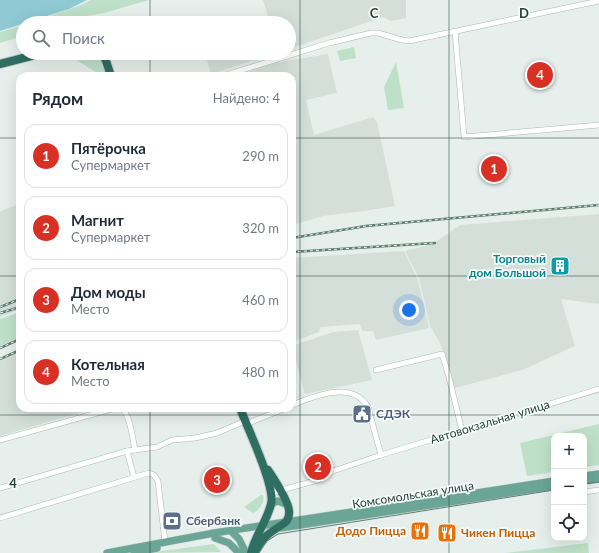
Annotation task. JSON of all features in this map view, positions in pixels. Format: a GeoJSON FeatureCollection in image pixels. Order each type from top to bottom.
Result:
{"type":"FeatureCollection","features":[{"type":"Feature","properties":{"kind":"highway"},"geometry":{"type":"LineString","coordinates":[[0,64],[16,60]]}},
{"type":"Feature","properties":{"kind":"highway"},"geometry":{"type":"LineString","coordinates":[[106,60],[109,72]]}},
{"type":"Feature","properties":{"kind":"highway"},"geometry":{"type":"LineString","coordinates":[[242,412],[261,461],[271,493],[270,509],[251,553]]}},
{"type":"Feature","properties":{"kind":"highway"},"geometry":{"type":"LineString","coordinates":[[261,461],[289,507],[289,516],[285,522]]}},
{"type":"Feature","properties":{"kind":"highway","name":"Комсомольская улица"},"geometry":{"type":"LineString","coordinates":[[274,526],[285,522]]}},
{"type":"Feature","properties":{"kind":"highway"},"geometry":{"type":"LineString","coordinates":[[256,553],[263,539],[274,526]]}},
{"type":"Feature","properties":{"kind":"main road"},"geometry":{"type":"LineString","coordinates":[[587,476],[599,474]]}},
{"type":"Feature","properties":{"kind":"main road"},"geometry":{"type":"LineString","coordinates":[[587,481],[599,479]]}},
{"type":"Feature","properties":{"kind":"main road","name":"Комсомольская улица"},"geometry":{"type":"LineString","coordinates":[[285,522],[551,481]]}},
{"type":"Feature","properties":{"kind":"main road","name":"Комсомольская улица"},"geometry":{"type":"LineString","coordinates":[[107,553],[165,542],[551,486]]}},
{"type":"Feature","properties":{"kind":"main road"},"geometry":{"type":"LineString","coordinates":[[274,526],[269,520],[270,509],[273,503],[278,501],[289,507],[296,517],[304,519]]}},
{"type":"Feature","properties":{"kind":"main road"},"geometry":{"type":"LineString","coordinates":[[234,533],[242,543],[246,553]]}},
{"type":"Feature","properties":{"kind":"main road","name":"Комсомольская улица"},"geometry":{"type":"LineString","coordinates":[[134,553],[234,533]]}},
{"type":"Feature","properties":{"kind":"main road"},"geometry":{"type":"LineString","coordinates":[[215,538],[229,544],[239,553]]}},
{"type":"Feature","properties":{"kind":"street"},"geometry":{"type":"LineString","coordinates":[[296,53],[371,33],[378,33],[402,40],[414,40],[599,1]]}},
{"type":"Feature","properties":{"kind":"street"},"geometry":{"type":"LineString","coordinates":[[455,32],[464,137],[599,125]]}},
{"type":"Feature","properties":{"kind":"street"},"geometry":{"type":"LineString","coordinates":[[235,72],[271,60]]}},
{"type":"Feature","properties":{"kind":"street"},"geometry":{"type":"LineString","coordinates":[[376,370],[442,354],[449,376],[462,431]]}},
{"type":"Feature","properties":{"kind":"street","name":"Автовокзальная улица"},"geometry":{"type":"LineString","coordinates":[[271,493],[318,480],[333,471],[382,455],[599,389]]}},
{"type":"Feature","properties":{"kind":"street"},"geometry":{"type":"LineString","coordinates":[[296,404],[336,392],[358,396],[366,402],[382,455]]}},
{"type":"Feature","properties":{"kind":"street"},"geometry":{"type":"LineString","coordinates":[[0,440],[101,412]]}},
{"type":"Feature","properties":{"kind":"street"},"geometry":{"type":"LineString","coordinates":[[125,412],[128,418],[135,450]]}},
{"type":"Feature","properties":{"kind":"street"},"geometry":{"type":"LineString","coordinates":[[0,488],[128,451],[157,448],[172,440],[195,438],[217,433],[275,412]]}},
{"type":"Feature","properties":{"kind":"street"},"geometry":{"type":"LineString","coordinates":[[128,451],[134,477]]}},
{"type":"Feature","properties":{"kind":"street"},"geometry":{"type":"LineString","coordinates":[[0,518],[149,473],[156,478],[165,542]]}},
{"type":"Feature","properties":{"kind":"street"},"geometry":{"type":"LineString","coordinates":[[587,492],[599,490]]}},
{"type":"Feature","properties":{"kind":"shaded area"},"geometry":{"type":"Polygon","coordinates":[[[263,0],[406,0],[406,18],[391,21],[383,17],[296,47],[296,16],[268,16],[263,0]]]}},
{"type":"Feature","properties":{"kind":"shaded area"},"geometry":{"type":"Polygon","coordinates":[[[328,54],[337,93],[306,100],[314,135],[373,117],[377,122],[395,206],[323,216],[296,224],[296,72],[248,72],[275,63],[328,54]]]}},
{"type":"Feature","properties":{"kind":"shaded area"},"geometry":{"type":"Polygon","coordinates":[[[207,60],[254,60],[217,72],[210,72],[207,60]]]}},
{"type":"Feature","properties":{"kind":"shaded area"},"geometry":{"type":"Polygon","coordinates":[[[16,205],[16,311],[0,317],[0,211],[16,205]]]}},
{"type":"Feature","properties":{"kind":"shaded area"},"geometry":{"type":"Polygon","coordinates":[[[599,214],[599,304],[561,299],[575,346],[522,370],[455,388],[440,343],[430,326],[419,278],[405,251],[433,244],[460,225],[599,214]]]}},
{"type":"Feature","properties":{"kind":"shaded area"},"geometry":{"type":"Polygon","coordinates":[[[404,251],[418,280],[429,328],[376,340],[373,331],[362,331],[360,324],[320,327],[319,332],[296,341],[296,258],[404,251]]]}},
{"type":"Feature","properties":{"kind":"shaded area"},"geometry":{"type":"Polygon","coordinates":[[[358,330],[372,380],[305,394],[296,361],[296,345],[333,332],[358,330]]]}},
{"type":"Feature","properties":{"kind":"shaded area"},"geometry":{"type":"Polygon","coordinates":[[[16,353],[16,412],[82,412],[0,436],[0,361],[16,353]]]}},
{"type":"Feature","properties":{"kind":"green space"},"geometry":{"type":"Polygon","coordinates":[[[91,0],[149,0],[104,13],[87,16],[50,16],[91,0]]]}},
{"type":"Feature","properties":{"kind":"green space"},"geometry":{"type":"Polygon","coordinates":[[[16,27],[16,38],[0,43],[0,32],[16,27]]]}},
{"type":"Feature","properties":{"kind":"green space"},"geometry":{"type":"Polygon","coordinates":[[[354,47],[356,58],[340,61],[337,51],[354,47]]]}},
{"type":"Feature","properties":{"kind":"green space"},"geometry":{"type":"Polygon","coordinates":[[[76,60],[101,60],[106,72],[96,72],[76,60]]]}},
{"type":"Feature","properties":{"kind":"green space"},"geometry":{"type":"Polygon","coordinates":[[[396,62],[404,108],[388,110],[384,87],[396,62]]]}},
{"type":"Feature","properties":{"kind":"green space"},"geometry":{"type":"Polygon","coordinates":[[[16,313],[16,339],[0,346],[0,319],[16,313]]]}},
{"type":"Feature","properties":{"kind":"green space"},"geometry":{"type":"Polygon","coordinates":[[[599,424],[599,465],[587,467],[587,433],[562,433],[599,424]]]}},
{"type":"Feature","properties":{"kind":"green space"},"geometry":{"type":"Polygon","coordinates":[[[551,436],[551,472],[527,476],[520,443],[551,436]]]}},
{"type":"Feature","properties":{"kind":"green space"},"geometry":{"type":"Polygon","coordinates":[[[263,495],[263,503],[256,512],[253,513],[244,507],[263,495]]]}},
{"type":"Feature","properties":{"kind":"green space"},"geometry":{"type":"Polygon","coordinates":[[[588,543],[589,553],[505,553],[588,543]]]}},
{"type":"Feature","properties":{"kind":"green space"},"geometry":{"type":"Polygon","coordinates":[[[214,544],[221,552],[149,553],[155,552],[214,544]]]}},
{"type":"Feature","properties":{"kind":"water"},"geometry":{"type":"Polygon","coordinates":[[[0,0],[87,0],[69,9],[47,16],[16,16],[16,26],[0,31],[0,0]]]}},
{"type":"Feature","properties":{"kind":"tram line"},"geometry":{"type":"LineString","coordinates":[[587,484],[599,482]]}},
{"type":"Feature","properties":{"kind":"tram line"},"geometry":{"type":"LineString","coordinates":[[259,553],[267,541],[278,534],[551,490]]}},
{"type":"Feature","properties":{"kind":"railway"},"geometry":{"type":"LineString","coordinates":[[296,237],[366,226],[599,205]]}},
{"type":"Feature","properties":{"kind":"railway"},"geometry":{"type":"LineString","coordinates":[[296,252],[435,243]]}},
{"type":"Feature","properties":{"kind":"railway"},"geometry":{"type":"LineString","coordinates":[[0,307],[16,301]]}},
{"type":"Feature","properties":{"kind":"railway"},"geometry":{"type":"LineString","coordinates":[[0,313],[16,308]]}},
{"type":"Feature","properties":{"kind":"railway"},"geometry":{"type":"LineString","coordinates":[[0,348],[16,341]]}},
{"type":"Feature","properties":{"kind":"railway"},"geometry":{"type":"LineString","coordinates":[[0,359],[16,352]]}},
{"type":"Feature","properties":{"kind":"place","name":"Котельная"},"geometry":{"type":"Point","coordinates":[540,75]}},
{"type":"Feature","properties":{"kind":"place","name":"Пятёрочка"},"geometry":{"type":"Point","coordinates":[494,169]}},
{"type":"Feature","properties":{"kind":"place","name":"Торговый дом Большой"},"geometry":{"type":"Point","coordinates":[560,266]}},
{"type":"Feature","properties":{"kind":"place","name":"СДЭК"},"geometry":{"type":"Point","coordinates":[362,414]}},
{"type":"Feature","properties":{"kind":"place","name":"Магнит"},"geometry":{"type":"Point","coordinates":[318,467]}},
{"type":"Feature","properties":{"kind":"place","name":"Дом моды"},"geometry":{"type":"Point","coordinates":[217,480]}},
{"type":"Feature","properties":{"kind":"place","name":"Сбербанк"},"geometry":{"type":"Point","coordinates":[172,521]}},
{"type":"Feature","properties":{"kind":"place","name":"Додо Пицца"},"geometry":{"type":"Point","coordinates":[420,531]}},
{"type":"Feature","properties":{"kind":"place","name":"Чикен Пицца"},"geometry":{"type":"Point","coordinates":[447,533]}}]}
